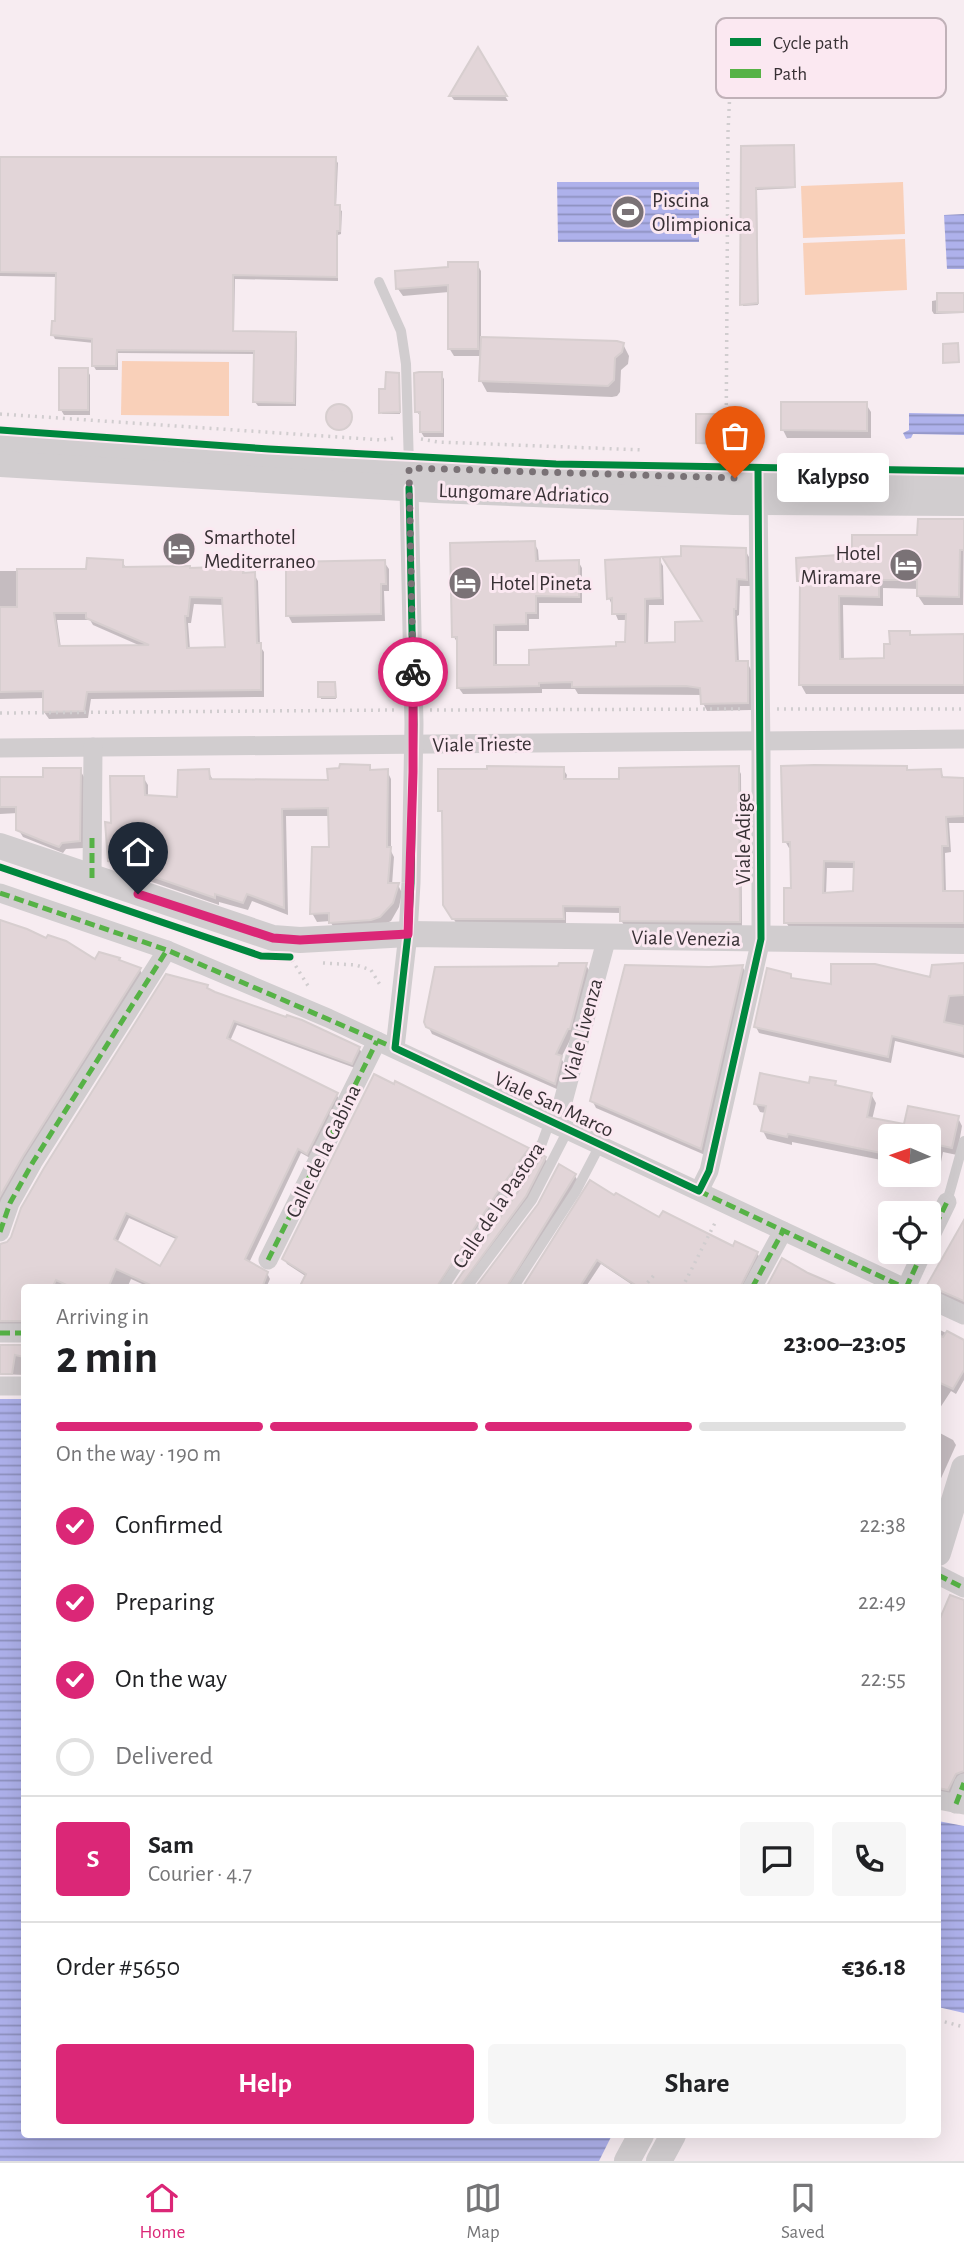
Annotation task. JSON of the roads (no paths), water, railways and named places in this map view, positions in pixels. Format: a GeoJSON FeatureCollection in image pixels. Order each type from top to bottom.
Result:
{"type":"FeatureCollection","features":[{"type":"Feature","properties":{"kind":"street","name":"Lungomare Adriatico"},"geometry":{"type":"LineString","coordinates":[[0,441],[409,478]]}},
{"type":"Feature","properties":{"kind":"street","name":"Lungomare Adriatico"},"geometry":{"type":"LineString","coordinates":[[0,464],[758,490],[964,503]]}},
{"type":"Feature","properties":{"kind":"street","name":"Calle de la Gabina"},"geometry":{"type":"LineString","coordinates":[[268,1260],[386,1044],[408,934],[414,710],[409,478]]}},
{"type":"Feature","properties":{"kind":"street","name":"Lungomare Adriatico"},"geometry":{"type":"LineString","coordinates":[[758,490],[964,479]]}},
{"type":"Feature","properties":{"kind":"street","name":"Viale Adige"},"geometry":{"type":"LineString","coordinates":[[699,1191],[709,1171],[761,939],[758,490]]}},
{"type":"Feature","properties":{"kind":"street","name":"Viale Trieste"},"geometry":{"type":"LineString","coordinates":[[0,748],[964,739]]}},
{"type":"Feature","properties":{"kind":"street"},"geometry":{"type":"LineString","coordinates":[[92,878],[93,747]]}},
{"type":"Feature","properties":{"kind":"street"},"geometry":{"type":"LineString","coordinates":[[0,846],[273,938],[300,940],[408,934]]}},
{"type":"Feature","properties":{"kind":"street","name":"Viale San Marco"},"geometry":{"type":"LineString","coordinates":[[0,893],[167,950],[328,1017],[896,1284]]}},
{"type":"Feature","properties":{"kind":"street","name":"Viale Venezia"},"geometry":{"type":"LineString","coordinates":[[408,934],[964,941]]}},
{"type":"Feature","properties":{"kind":"street","name":"Viale Livenza"},"geometry":{"type":"LineString","coordinates":[[559,1125],[607,937]]}},
{"type":"Feature","properties":{"kind":"street"},"geometry":{"type":"LineString","coordinates":[[0,1232],[10,1203],[33,1162],[167,950]]}},
{"type":"Feature","properties":{"kind":"street"},"geometry":{"type":"LineString","coordinates":[[941,1214],[947,1202]]}},
{"type":"Feature","properties":{"kind":"street"},"geometry":{"type":"LineString","coordinates":[[754,1284],[783,1231]]}},
{"type":"Feature","properties":{"kind":"street"},"geometry":{"type":"LineString","coordinates":[[907,1284],[917,1264]]}},
{"type":"Feature","properties":{"kind":"street"},"geometry":{"type":"LineString","coordinates":[[941,1304],[964,1315]]}},
{"type":"Feature","properties":{"kind":"street"},"geometry":{"type":"LineString","coordinates":[[0,1333],[21,1332]]}},
{"type":"Feature","properties":{"kind":"street"},"geometry":{"type":"LineString","coordinates":[[0,1386],[21,1386]]}},
{"type":"Feature","properties":{"kind":"street"},"geometry":{"type":"LineString","coordinates":[[941,1543],[964,1468]]}},
{"type":"Feature","properties":{"kind":"street"},"geometry":{"type":"LineString","coordinates":[[941,1576],[964,1588]]}},
{"type":"Feature","properties":{"kind":"street"},"geometry":{"type":"LineString","coordinates":[[953,1803],[964,1783]]}},
{"type":"Feature","properties":{"kind":"street"},"geometry":{"type":"LineString","coordinates":[[627,2161],[639,2138]]}},
{"type":"Feature","properties":{"kind":"street"},"geometry":{"type":"LineString","coordinates":[[659,2161],[671,2138]]}},
{"type":"Feature","properties":{"kind":"lane"},"geometry":{"type":"LineString","coordinates":[[379,282],[401,331],[406,364],[409,478]]}},
{"type":"Feature","properties":{"kind":"lane"},"geometry":{"type":"LineString","coordinates":[[469,1284],[532,1200],[559,1125]]}},
{"type":"Feature","properties":{"kind":"lane","name":"Calle de la Pastora"},"geometry":{"type":"LineString","coordinates":[[446,1284],[503,1196],[542,1143],[559,1125]]}},
{"type":"Feature","properties":{"kind":"lane"},"geometry":{"type":"LineString","coordinates":[[947,1202],[964,1141]]}},
{"type":"Feature","properties":{"kind":"lane","name":"Viale San Marco"},"geometry":{"type":"LineString","coordinates":[[516,1284],[576,1191],[600,1145]]}},
{"type":"Feature","properties":{"kind":"water","name":"Piscina Olimpionica"},"geometry":{"type":"Polygon","coordinates":[[[557,182],[699,182],[699,242],[558,242],[557,182]]]}},
{"type":"Feature","properties":{"kind":"water"},"geometry":{"type":"Polygon","coordinates":[[[964,214],[964,269],[947,269],[944,215],[964,214]]]}},
{"type":"Feature","properties":{"kind":"water"},"geometry":{"type":"Polygon","coordinates":[[[909,413],[964,414],[964,435],[913,434],[906,439],[903,433],[909,430],[909,413]]]}},
{"type":"Feature","properties":{"kind":"water"},"geometry":{"type":"Polygon","coordinates":[[[0,1399],[21,1399],[21,2138],[610,2138],[599,2161],[0,2161],[0,1399]]]}},
{"type":"Feature","properties":{"kind":"water"},"geometry":{"type":"Polygon","coordinates":[[[941,1822],[964,1826],[964,2013],[941,2008],[941,1822]]]}},
{"type":"Feature","properties":{"kind":"place","name":"Piscina Olimpionica"},"geometry":{"type":"Point","coordinates":[628,212]}},
{"type":"Feature","properties":{"kind":"place","name":"Kalypso"},"geometry":{"type":"Point","coordinates":[735,478]}},
{"type":"Feature","properties":{"kind":"place","name":"Smarthotel Mediterraneo"},"geometry":{"type":"Point","coordinates":[179,549]}},
{"type":"Feature","properties":{"kind":"place","name":"Hotel Miramare"},"geometry":{"type":"Point","coordinates":[906,565]}},
{"type":"Feature","properties":{"kind":"place","name":"Hotel Pineta"},"geometry":{"type":"Point","coordinates":[465,583]}}]}
